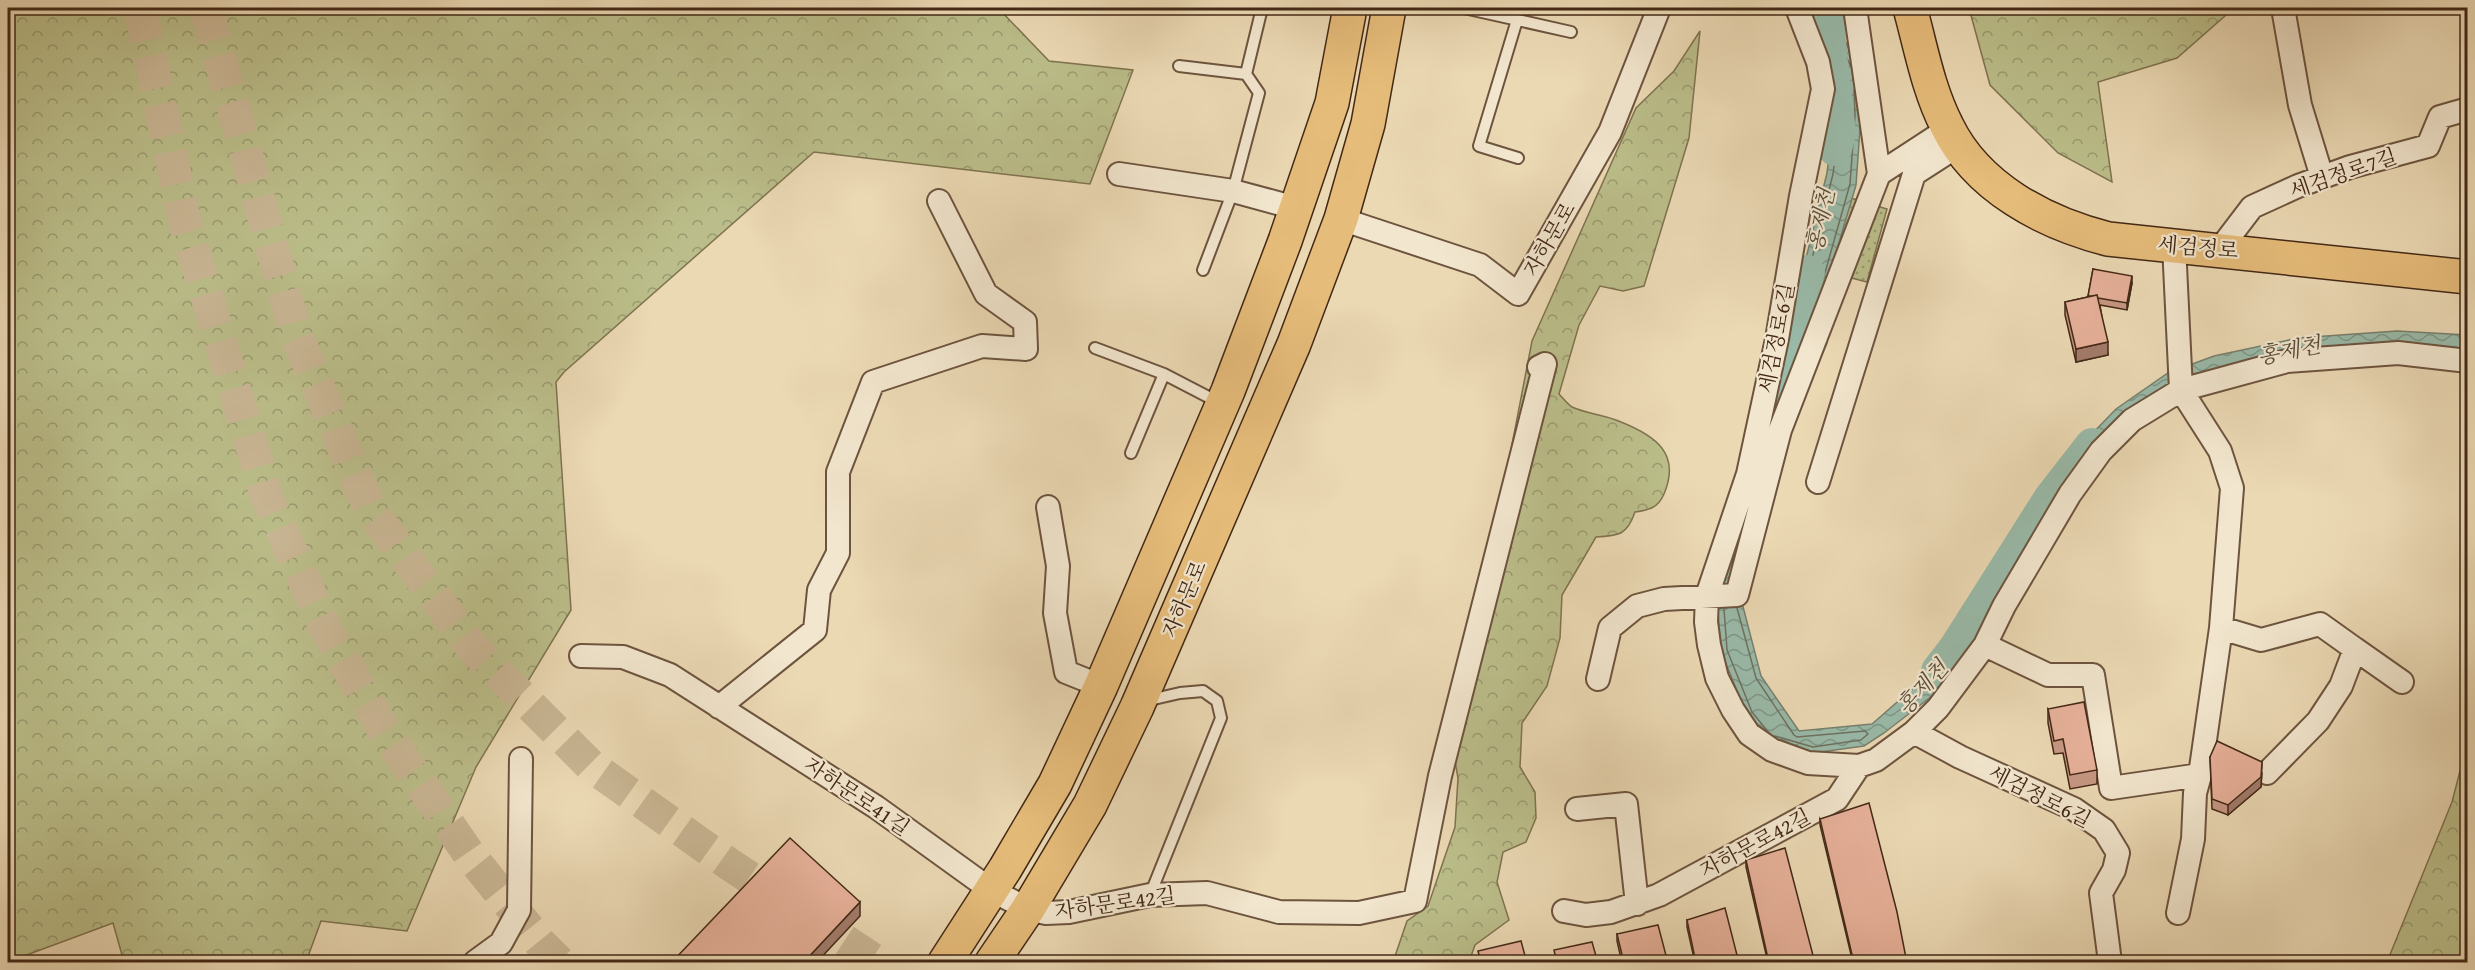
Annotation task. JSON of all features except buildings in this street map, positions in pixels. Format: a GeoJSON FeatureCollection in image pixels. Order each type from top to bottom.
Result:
{"type":"FeatureCollection","features":[{"type":"Feature","properties":{"kind":"main road","name":"자하문로"},"geometry":{"type":"LineString","coordinates":[[945,963],[1055,784],[1101,686],[1222,404],[1296,208],[1332,103],[1350,8]]}},
{"type":"Feature","properties":{"kind":"main road","name":"자하문로"},"geometry":{"type":"LineString","coordinates":[[992,963],[1028,909],[1090,805],[1139,703],[1294,344],[1341,219],[1368,124],[1389,8]]}},
{"type":"Feature","properties":{"kind":"main road","name":"세검정로"},"geometry":{"type":"LineString","coordinates":[[1910,8],[1931,87],[1953,137],[1982,172],[2010,196],[2053,221],[2080,232],[2108,238],[2468,277]]}},
{"type":"Feature","properties":{"kind":"street","name":"자하문로"},"geometry":{"type":"LineString","coordinates":[[1341,219],[1480,265],[1518,294],[1610,132],[1659,8]]}},
{"type":"Feature","properties":{"kind":"street","name":"세검정로6길"},"geometry":{"type":"LineString","coordinates":[[1797,8],[1818,62],[1823,89],[1801,196],[1777,339],[1748,474],[1707,596],[1706,622],[1717,678],[1733,710],[1749,734],[1773,750],[1809,763],[1858,766],[1876,760],[1914,732],[1938,708],[1985,645],[2004,606],[2070,494],[2101,451],[2132,420],[2181,390],[2287,361],[2398,353],[2468,361]]}},
{"type":"Feature","properties":{"kind":"street"},"geometry":{"type":"LineString","coordinates":[[1598,679],[1610,628],[1637,606],[1664,600],[1737,595],[1780,430],[1879,174],[1856,8]]}},
{"type":"Feature","properties":{"kind":"street"},"geometry":{"type":"LineString","coordinates":[[2283,8],[2300,105],[2322,177]]}},
{"type":"Feature","properties":{"kind":"street","name":"세검정로7길"},"geometry":{"type":"LineString","coordinates":[[2220,249],[2252,207],[2350,167],[2428,146],[2440,117],[2468,109]]}},
{"type":"Feature","properties":{"kind":"street"},"geometry":{"type":"LineString","coordinates":[[1879,174],[1953,137]]}},
{"type":"Feature","properties":{"kind":"street"},"geometry":{"type":"LineString","coordinates":[[1818,482],[1914,174],[1953,137]]}},
{"type":"Feature","properties":{"kind":"street"},"geometry":{"type":"LineString","coordinates":[[1119,174],[1233,191],[1296,208]]}},
{"type":"Feature","properties":{"kind":"street"},"geometry":{"type":"LineString","coordinates":[[719,707],[815,630],[819,590],[838,553],[838,472],[873,382],[982,346],[1026,349],[1025,322],[986,294],[939,201]]}},
{"type":"Feature","properties":{"kind":"street"},"geometry":{"type":"LineString","coordinates":[[2174,245],[2181,390],[2220,451],[2232,488],[2221,628],[2200,775],[2195,793],[2193,839],[2178,913]]}},
{"type":"Feature","properties":{"kind":"street","name":"자하문로42길"},"geometry":{"type":"LineString","coordinates":[[1028,909],[1046,913],[1069,912],[1150,895],[1207,893],[1279,912],[1359,913],[1415,900],[1440,776],[1545,364],[1539,367]]}},
{"type":"Feature","properties":{"kind":"street"},"geometry":{"type":"LineString","coordinates":[[1048,507],[1058,566],[1055,613],[1066,672],[1101,686]]}},
{"type":"Feature","properties":{"kind":"street"},"geometry":{"type":"LineString","coordinates":[[2221,628],[2261,640],[2320,624],[2402,682]]}},
{"type":"Feature","properties":{"kind":"street"},"geometry":{"type":"LineString","coordinates":[[1985,645],[2048,675],[2093,675],[2111,788],[2200,775]]}},
{"type":"Feature","properties":{"kind":"street"},"geometry":{"type":"LineString","coordinates":[[2267,773],[2318,721],[2341,686],[2355,649]]}},
{"type":"Feature","properties":{"kind":"street","name":"자하문로41길"},"geometry":{"type":"LineString","coordinates":[[581,656],[623,657],[670,675],[876,807],[991,890],[1028,909]]}},
{"type":"Feature","properties":{"kind":"street","name":"세검정로6길"},"geometry":{"type":"LineString","coordinates":[[1914,732],[1960,757],[2074,808],[2104,830],[2118,853],[2114,870],[2101,892],[2110,963]]}},
{"type":"Feature","properties":{"kind":"street"},"geometry":{"type":"LineString","coordinates":[[475,963],[501,943],[519,910],[521,759]]}},
{"type":"Feature","properties":{"kind":"street","name":"자하문로42길"},"geometry":{"type":"LineString","coordinates":[[1564,910],[1586,915],[1611,912],[1659,895],[1838,799],[1858,766]]}},
{"type":"Feature","properties":{"kind":"street"},"geometry":{"type":"LineString","coordinates":[[1577,809],[1626,804],[1637,904]]}},
{"type":"Feature","properties":{"kind":"lane"},"geometry":{"type":"LineString","coordinates":[[1203,270],[1233,191],[1259,93],[1246,74],[1262,8]]}},
{"type":"Feature","properties":{"kind":"lane"},"geometry":{"type":"LineString","coordinates":[[1464,8],[1571,32]]}},
{"type":"Feature","properties":{"kind":"lane"},"geometry":{"type":"LineString","coordinates":[[1517,20],[1479,146],[1518,158]]}},
{"type":"Feature","properties":{"kind":"lane"},"geometry":{"type":"LineString","coordinates":[[1179,66],[1246,74]]}},
{"type":"Feature","properties":{"kind":"lane"},"geometry":{"type":"LineString","coordinates":[[1095,348],[1164,374],[1222,404]]}},
{"type":"Feature","properties":{"kind":"lane"},"geometry":{"type":"LineString","coordinates":[[1131,453],[1164,374]]}},
{"type":"Feature","properties":{"kind":"lane"},"geometry":{"type":"LineString","coordinates":[[1139,703],[1180,693],[1203,691],[1217,701],[1221,718],[1150,895]]}},
{"type":"Feature","properties":{"kind":"green space"},"geometry":{"type":"Polygon","coordinates":[[[8,8],[998,8],[1049,61],[1133,70],[1090,184],[814,152],[564,372],[556,382],[571,610],[476,767],[407,931],[321,921],[306,962],[124,962],[113,923],[8,962],[8,8]]]}},
{"type":"Feature","properties":{"kind":"green space"},"geometry":{"type":"Polygon","coordinates":[[[1969,8],[2234,8],[2177,58],[2098,82],[2112,182],[2058,153],[1990,85],[1969,8]]]}},
{"type":"Feature","properties":{"kind":"green space"},"geometry":{"type":"Polygon","coordinates":[[[1700,31],[1689,138],[1644,286],[1623,291],[1600,286],[1579,325],[1559,394],[1572,407],[1634,427],[1654,440],[1667,457],[1669,468],[1664,494],[1652,508],[1635,512],[1629,525],[1621,533],[1596,537],[1562,595],[1560,638],[1547,686],[1522,723],[1520,767],[1535,792],[1536,818],[1526,842],[1503,852],[1497,882],[1509,920],[1475,945],[1469,962],[1393,962],[1407,921],[1428,906],[1455,827],[1458,778],[1453,750],[1532,341],[1636,108],[1674,71],[1700,31]]]}},
{"type":"Feature","properties":{"kind":"green space"},"geometry":{"type":"Polygon","coordinates":[[[1841,195],[1887,209],[1867,282],[1821,270],[1841,195]]]}},
{"type":"Feature","properties":{"kind":"green space"},"geometry":{"type":"Polygon","coordinates":[[[2467,744],[2467,962],[2387,962],[2452,802],[2467,744]]]}},
{"type":"Feature","properties":{"kind":"water","name":"홍제천"},"geometry":{"type":"Polygon","coordinates":[[[1810,8],[1833,8],[1832,14],[1859,70],[1861,115],[1856,185],[1825,290],[1827,343],[1788,431],[1741,599],[1761,676],[1799,731],[1872,724],[1935,669],[1981,613],[2039,525],[2086,440],[2116,409],[2168,373],[2214,356],[2298,338],[2397,331],[2467,335],[2467,350],[2284,353],[2145,414],[2099,459],[1986,634],[1932,696],[1864,746],[1813,753],[1768,741],[1747,716],[1721,651],[1717,598],[1784,383],[1802,351],[1796,299],[1827,173],[1838,85],[1810,8]]]}},
{"type":"Feature","properties":{"kind":"waterway","name":"홍제천"},"geometry":{"type":"LineString","coordinates":[[1828,8],[1829,45],[1839,133],[1835,149]]}},
{"type":"Feature","properties":{"kind":"waterway","name":"홍제천"},"geometry":{"type":"LineString","coordinates":[[1761,458],[1808,272]]}},
{"type":"Feature","properties":{"kind":"waterway","name":"홍제천"},"geometry":{"type":"LineString","coordinates":[[1938,671],[1955,649],[2050,499],[2092,445]]}},
{"type":"Feature","properties":{"kind":"tunnel"},"geometry":{"type":"LineString","coordinates":[[140,8],[185,223],[267,497],[327,631],[383,729],[469,854],[541,944],[559,962]]}},
{"type":"Feature","properties":{"kind":"tunnel"},"geometry":{"type":"LineString","coordinates":[[206,8],[296,334],[370,509],[471,646],[591,766],[729,864],[877,962]]}}]}
